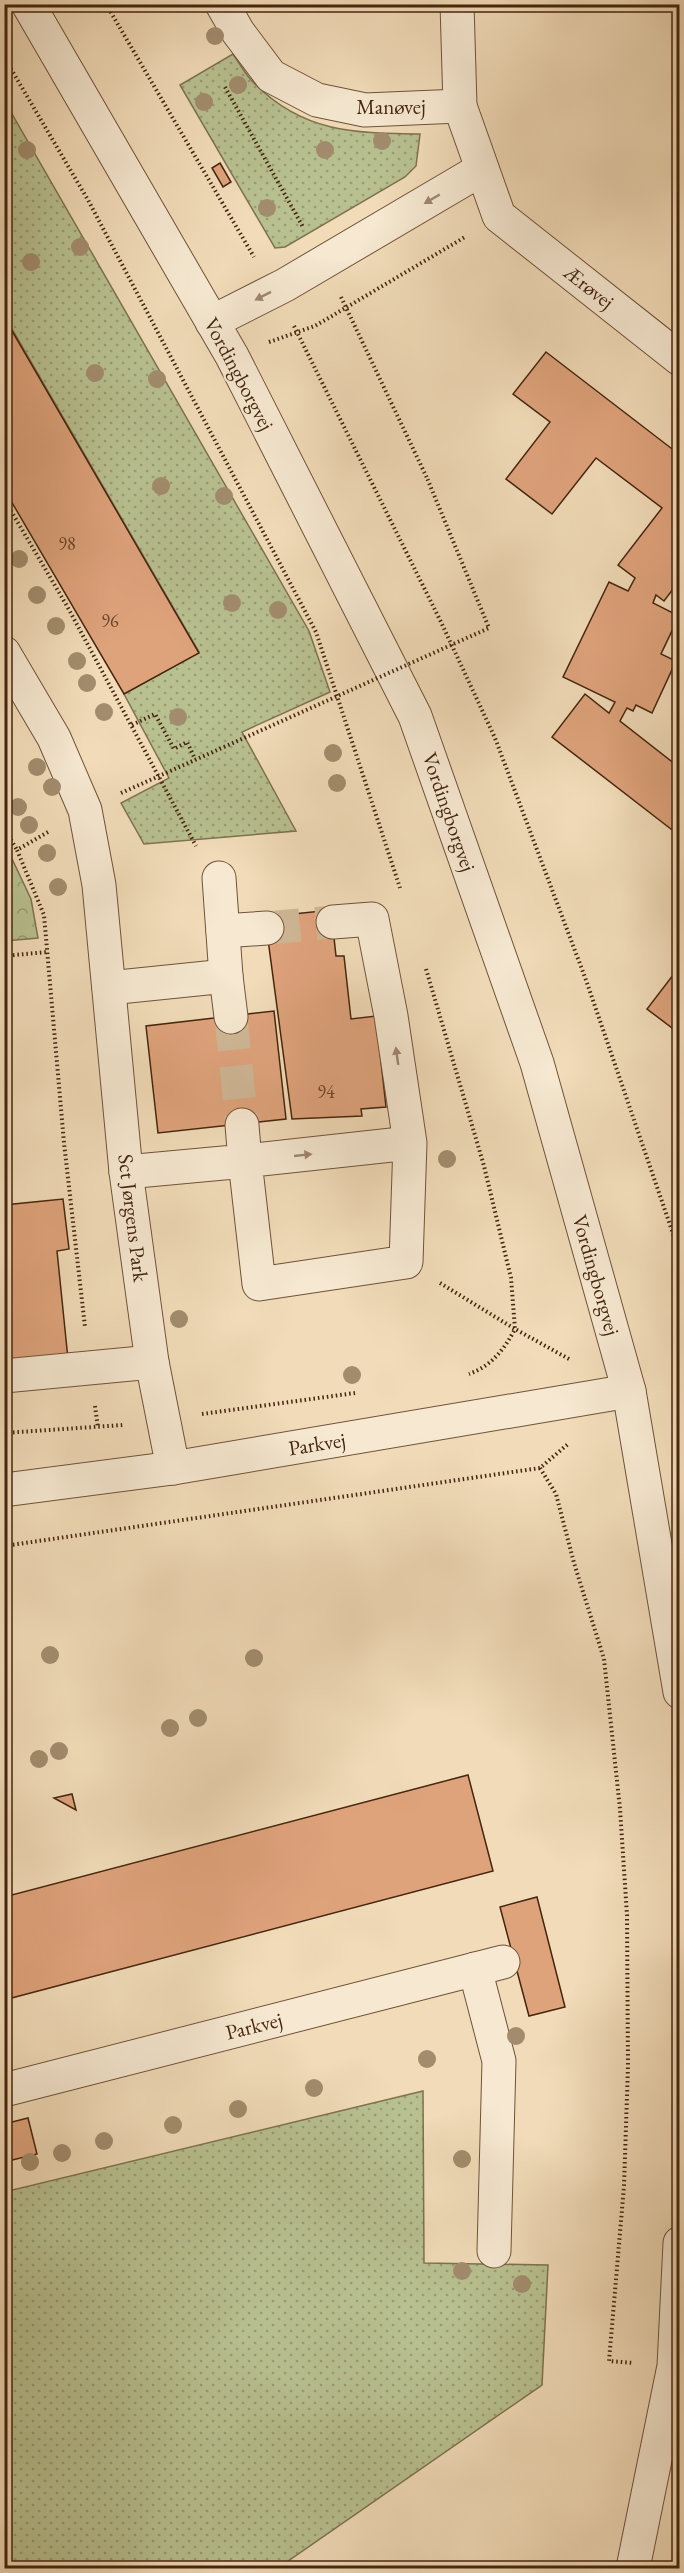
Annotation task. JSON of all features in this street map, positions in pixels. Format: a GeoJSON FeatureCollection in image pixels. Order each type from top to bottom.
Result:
{"type":"FeatureCollection","features":[{"type":"Feature","properties":{"kind":"street","name":"Vordingborgvej"},"geometry":{"type":"LineString","coordinates":[[27,4],[232,356],[415,716],[537,1063],[629,1392],[680,1692]]}},
{"type":"Feature","properties":{"kind":"street","name":"Manøvej"},"geometry":{"type":"LineString","coordinates":[[222,4],[238,32],[271,76],[317,100],[365,110],[460,106]]}},
{"type":"Feature","properties":{"kind":"street"},"geometry":{"type":"LineString","coordinates":[[457,4],[460,106],[499,216]]}},
{"type":"Feature","properties":{"kind":"street"},"geometry":{"type":"LineString","coordinates":[[212,322],[274,291],[482,169]]}},
{"type":"Feature","properties":{"kind":"street","name":"Ærøvej"},"geometry":{"type":"LineString","coordinates":[[499,216],[680,358]]}},
{"type":"Feature","properties":{"kind":"street","name":"Sct Jørgens Park"},"geometry":{"type":"LineString","coordinates":[[4,653],[54,738],[85,810],[99,885],[126,1172],[152,1362],[173,1468]]}},
{"type":"Feature","properties":{"kind":"street"},"geometry":{"type":"LineString","coordinates":[[219,878],[231,1017]]}},
{"type":"Feature","properties":{"kind":"street"},"geometry":{"type":"LineString","coordinates":[[242,1125],[260,1284],[406,1263],[410,1143],[392,1016],[372,919],[333,922]]}},
{"type":"Feature","properties":{"kind":"street"},"geometry":{"type":"LineString","coordinates":[[223,931],[267,928]]}},
{"type":"Feature","properties":{"kind":"street"},"geometry":{"type":"LineString","coordinates":[[108,977],[226,976]]}},
{"type":"Feature","properties":{"kind":"street"},"geometry":{"type":"LineString","coordinates":[[126,1172],[410,1143]]}},
{"type":"Feature","properties":{"kind":"street"},"geometry":{"type":"LineString","coordinates":[[4,1376],[152,1362]]}},
{"type":"Feature","properties":{"kind":"street","name":"Parkvej"},"geometry":{"type":"LineString","coordinates":[[4,1490],[173,1468],[629,1392]]}},
{"type":"Feature","properties":{"kind":"street","name":"Parkvej"},"geometry":{"type":"LineString","coordinates":[[4,2090],[489,1966],[499,2061],[494,2251]]}},
{"type":"Feature","properties":{"kind":"street"},"geometry":{"type":"LineString","coordinates":[[633,2568],[677,2366],[680,2243]]}},
{"type":"Feature","properties":{"kind":"path"},"geometry":{"type":"LineString","coordinates":[[106,4],[298,332],[441,622],[495,738],[586,980],[680,1254]]}},
{"type":"Feature","properties":{"kind":"path"},"geometry":{"type":"LineString","coordinates":[[4,57],[88,200],[316,632],[404,898]]}},
{"type":"Feature","properties":{"kind":"path"},"geometry":{"type":"LineString","coordinates":[[232,356],[323,321],[499,216]]}},
{"type":"Feature","properties":{"kind":"path"},"geometry":{"type":"LineString","coordinates":[[17,850],[85,810],[158,775],[489,628],[427,478]]}},
{"type":"Feature","properties":{"kind":"path"},"geometry":{"type":"LineString","coordinates":[[4,499],[67,606],[189,836],[219,878]]}},
{"type":"Feature","properties":{"kind":"path"},"geometry":{"type":"LineString","coordinates":[[132,725],[155,714],[174,749],[187,742],[195,759]]}},
{"type":"Feature","properties":{"kind":"path"},"geometry":{"type":"LineString","coordinates":[[4,828],[17,850],[44,915],[64,1143],[98,1428]]}},
{"type":"Feature","properties":{"kind":"path"},"geometry":{"type":"LineString","coordinates":[[4,956],[47,952]]}},
{"type":"Feature","properties":{"kind":"path"},"geometry":{"type":"LineString","coordinates":[[425,966],[484,1166],[511,1278],[515,1329],[506,1347],[484,1369],[464,1376]]}},
{"type":"Feature","properties":{"kind":"path"},"geometry":{"type":"LineString","coordinates":[[406,1263],[515,1329],[629,1392]]}},
{"type":"Feature","properties":{"kind":"path"},"geometry":{"type":"LineString","coordinates":[[4,1433],[98,1428],[361,1392]]}},
{"type":"Feature","properties":{"kind":"path"},"geometry":{"type":"LineString","coordinates":[[4,1546],[540,1468],[556,1494],[574,1563],[604,1659],[620,1809],[627,1915],[628,2066],[624,2186],[609,2361],[677,2366]]}},
{"type":"Feature","properties":{"kind":"green space"},"geometry":{"type":"Polygon","coordinates":[[[233,54],[252,81],[273,100],[312,121],[352,131],[420,134],[416,166],[405,177],[285,247],[275,248],[180,85],[233,54]]]}},
{"type":"Feature","properties":{"kind":"green space"},"geometry":{"type":"Polygon","coordinates":[[[4,100],[309,631],[330,692],[242,732],[296,831],[144,844],[121,803],[169,778],[124,694],[199,652],[5,317],[4,100]]]}},
{"type":"Feature","properties":{"kind":"green space"},"geometry":{"type":"Polygon","coordinates":[[[5,844],[31,899],[38,938],[5,941],[5,844]]]}},
{"type":"Feature","properties":{"kind":"green space"},"geometry":{"type":"Polygon","coordinates":[[[423,2091],[424,2263],[548,2265],[542,2385],[278,2568],[5,2568],[4,2192],[423,2091]]]}},
{"type":"Feature","properties":{"kind":"building"},"geometry":{"type":"Polygon","coordinates":[[[220,163],[231,182],[223,187],[212,168],[220,163]]]}},
{"type":"Feature","properties":{"kind":"building"},"geometry":{"type":"Polygon","coordinates":[[[4,317],[199,653],[124,694],[4,489],[4,317]]]}},
{"type":"Feature","properties":{"kind":"building"},"geometry":{"type":"Polygon","coordinates":[[[546,352],[680,455],[680,580],[664,601],[656,595],[653,603],[679,616],[661,654],[676,661],[652,713],[636,705],[633,711],[627,708],[620,721],[680,768],[680,836],[552,737],[585,694],[609,713],[615,702],[563,677],[609,582],[628,591],[635,578],[618,565],[662,508],[596,458],[552,514],[506,479],[550,422],[513,394],[546,352]]]}},
{"type":"Feature","properties":{"kind":"building"},"geometry":{"type":"Polygon","coordinates":[[[331,910],[336,956],[344,956],[351,1019],[376,1016],[386,1107],[361,1109],[362,1116],[292,1119],[265,917],[331,910]]]}},
{"type":"Feature","properties":{"kind":"building"},"geometry":{"type":"Polygon","coordinates":[[[680,966],[680,1034],[647,1009],[680,966]]]}},
{"type":"Feature","properties":{"kind":"building"},"geometry":{"type":"Polygon","coordinates":[[[274,1011],[286,1119],[158,1133],[146,1026],[274,1011]]]}},
{"type":"Feature","properties":{"kind":"building"},"geometry":{"type":"Polygon","coordinates":[[[63,1199],[69,1249],[57,1251],[68,1359],[4,1367],[4,1205],[63,1199]]]}},
{"type":"Feature","properties":{"kind":"building"},"geometry":{"type":"Polygon","coordinates":[[[468,1775],[493,1871],[4,2000],[4,1897],[468,1775]]]}},
{"type":"Feature","properties":{"kind":"building"},"geometry":{"type":"Polygon","coordinates":[[[72,1794],[76,1810],[54,1798],[72,1794]]]}},
{"type":"Feature","properties":{"kind":"building"},"geometry":{"type":"Polygon","coordinates":[[[537,1897],[565,2007],[529,2016],[500,1907],[537,1897]]]}},
{"type":"Feature","properties":{"kind":"building"},"geometry":{"type":"Polygon","coordinates":[[[28,2118],[37,2154],[4,2162],[4,2124],[28,2118]]]}},
{"type":"Feature","properties":{"kind":"tunnel"},"geometry":{"type":"LineString","coordinates":[[267,928],[333,922]]}},
{"type":"Feature","properties":{"kind":"tunnel"},"geometry":{"type":"LineString","coordinates":[[231,1017],[242,1125]]}}]}
